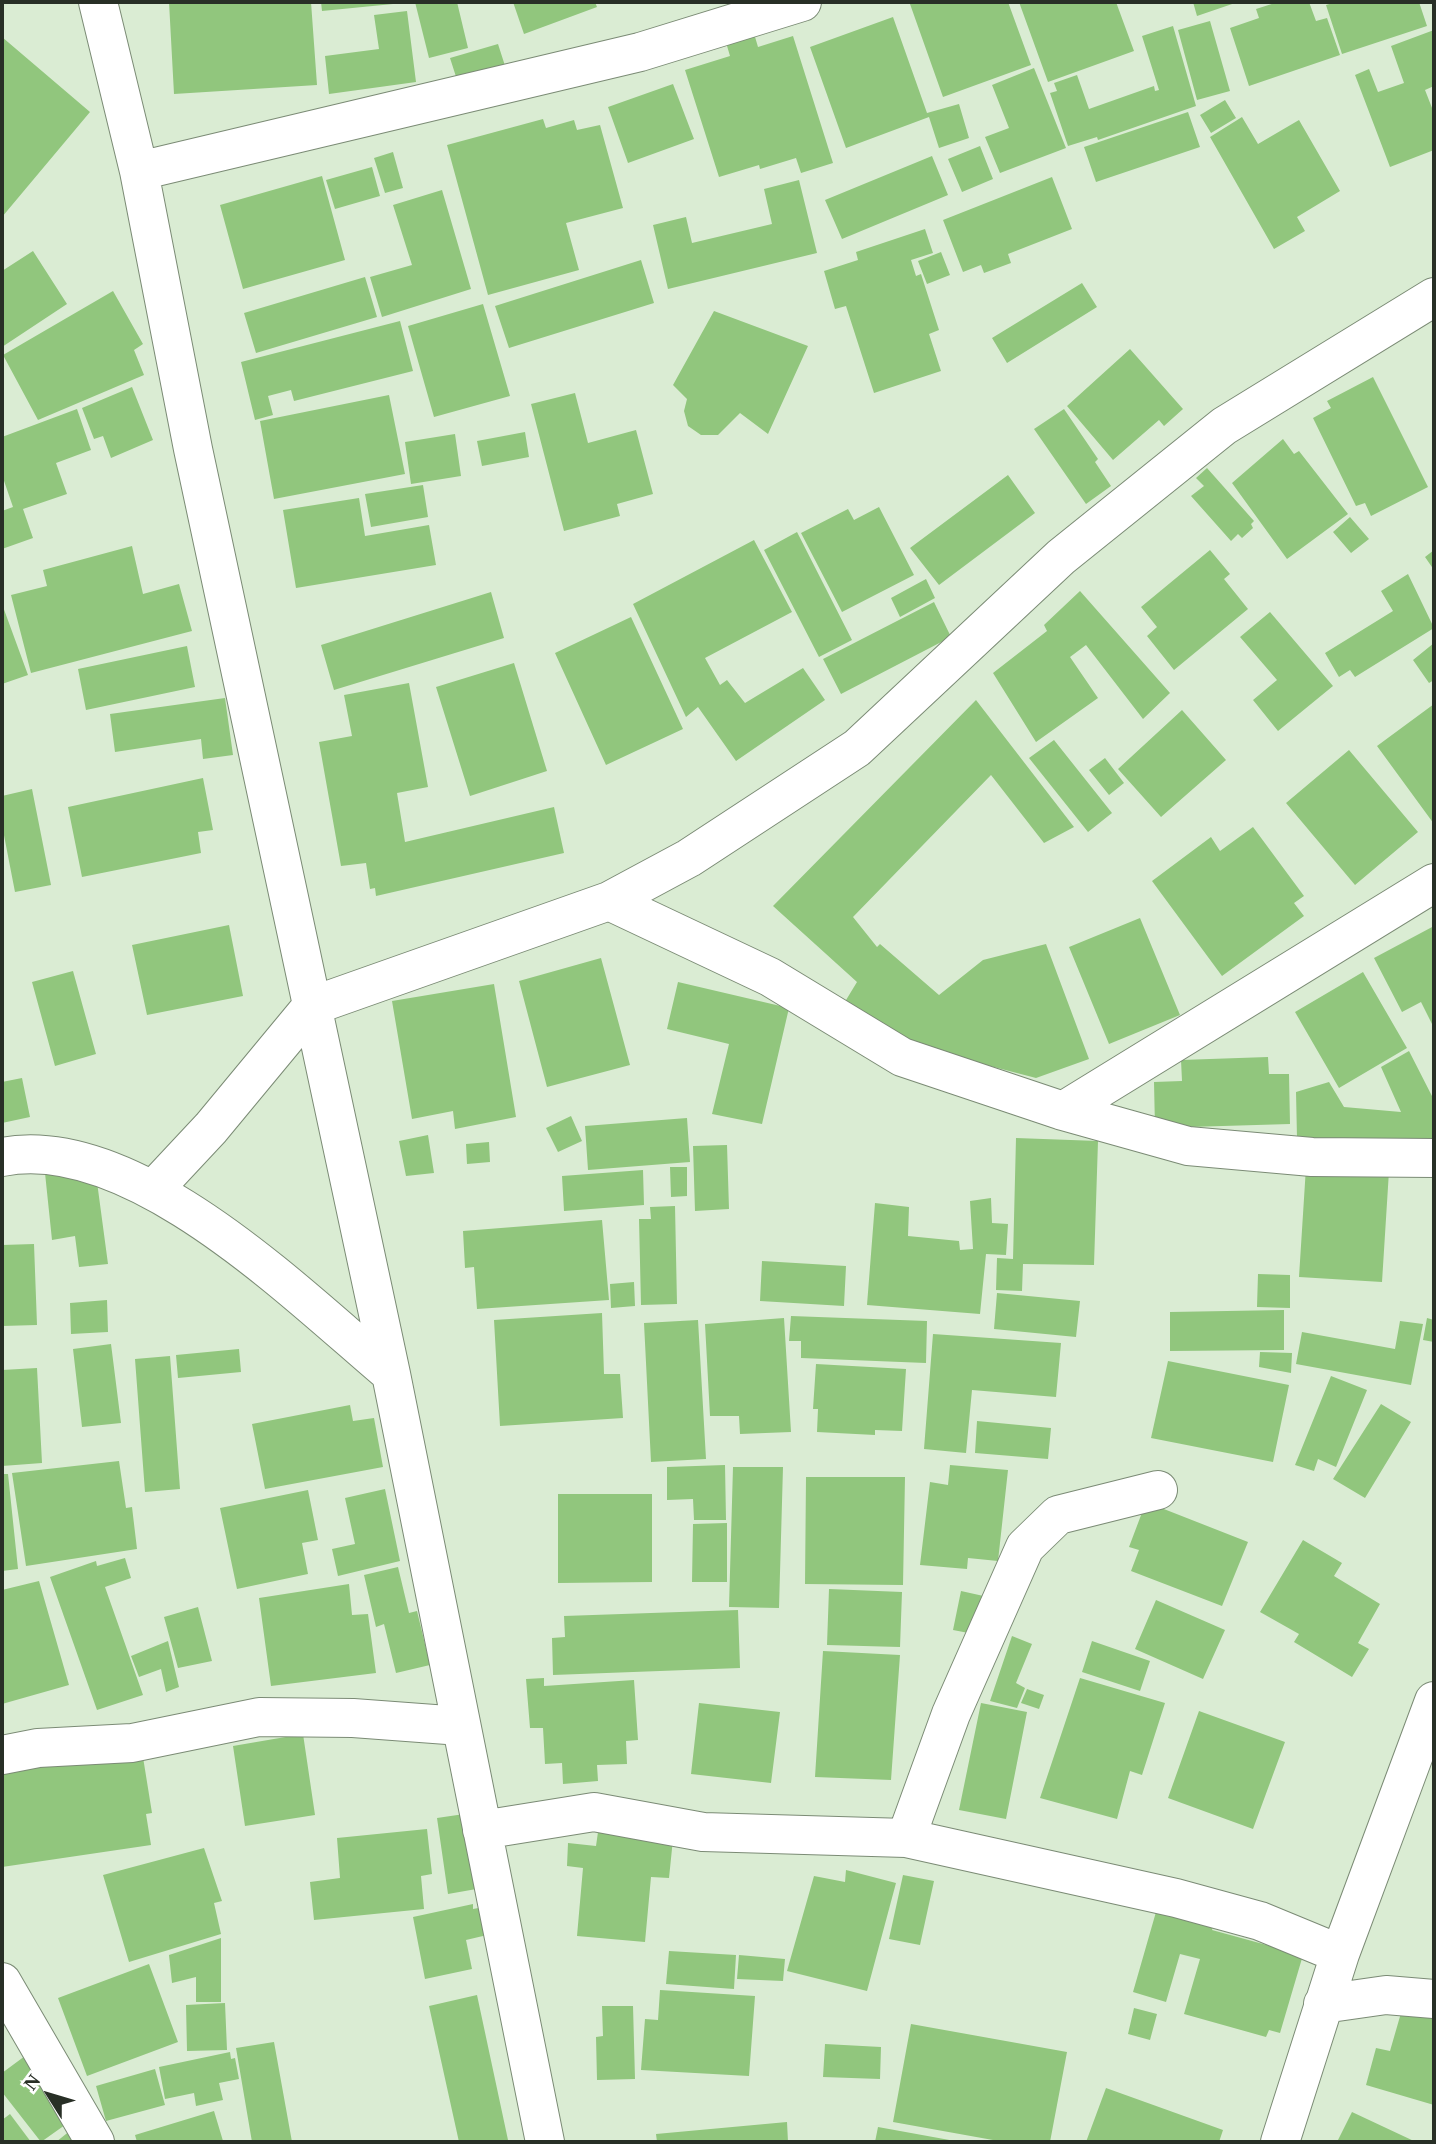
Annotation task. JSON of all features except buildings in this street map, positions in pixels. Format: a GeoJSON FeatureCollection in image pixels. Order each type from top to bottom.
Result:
{"type":"FeatureCollection","features":[{"type":"Feature","properties":{"kind":"street"},"geometry":{"type":"LineString","coordinates":[[98,2],[139,171],[193,449],[391,1374],[545,2142]]}},
{"type":"Feature","properties":{"kind":"street"},"geometry":{"type":"LineString","coordinates":[[139,171],[640,52],[802,2]]}},
{"type":"Feature","properties":{"kind":"street"},"geometry":{"type":"LineString","coordinates":[[154,1189],[211,1128],[312,1006],[609,901],[689,858],[857,748],[1061,557],[1224,426],[1434,296]]}},
{"type":"Feature","properties":{"kind":"street"},"geometry":{"type":"LineString","coordinates":[[1063,1111],[1434,883]]}},
{"type":"Feature","properties":{"kind":"street"},"geometry":{"type":"LineString","coordinates":[[609,901],[770,977],[902,1057],[1063,1111],[1188,1146],[1312,1157],[1434,1158]]}},
{"type":"Feature","properties":{"kind":"street"},"geometry":{"type":"LineString","coordinates":[[2,1157],[81,1159],[154,1189],[233,1243],[391,1374]]}},
{"type":"Feature","properties":{"kind":"street"},"geometry":{"type":"LineString","coordinates":[[906,1838],[951,1714],[1024,1547],[1058,1515],[1158,1490]]}},
{"type":"Feature","properties":{"kind":"street"},"geometry":{"type":"LineString","coordinates":[[1280,2142],[1340,1954],[1434,1701]]}},
{"type":"Feature","properties":{"kind":"street"},"geometry":{"type":"LineString","coordinates":[[2,1755],[38,1748],[132,1743],[259,1717],[353,1718],[461,1726]]}},
{"type":"Feature","properties":{"kind":"street"},"geometry":{"type":"LineString","coordinates":[[482,1830],[594,1812],[704,1832],[906,1838],[1176,1898],[1260,1921],[1340,1954]]}},
{"type":"Feature","properties":{"kind":"street"},"geometry":{"type":"LineString","coordinates":[[2,1982],[95,2142]]}},
{"type":"Feature","properties":{"kind":"street"},"geometry":{"type":"LineString","coordinates":[[1323,2004],[1386,1995],[1434,1999]]}}]}
